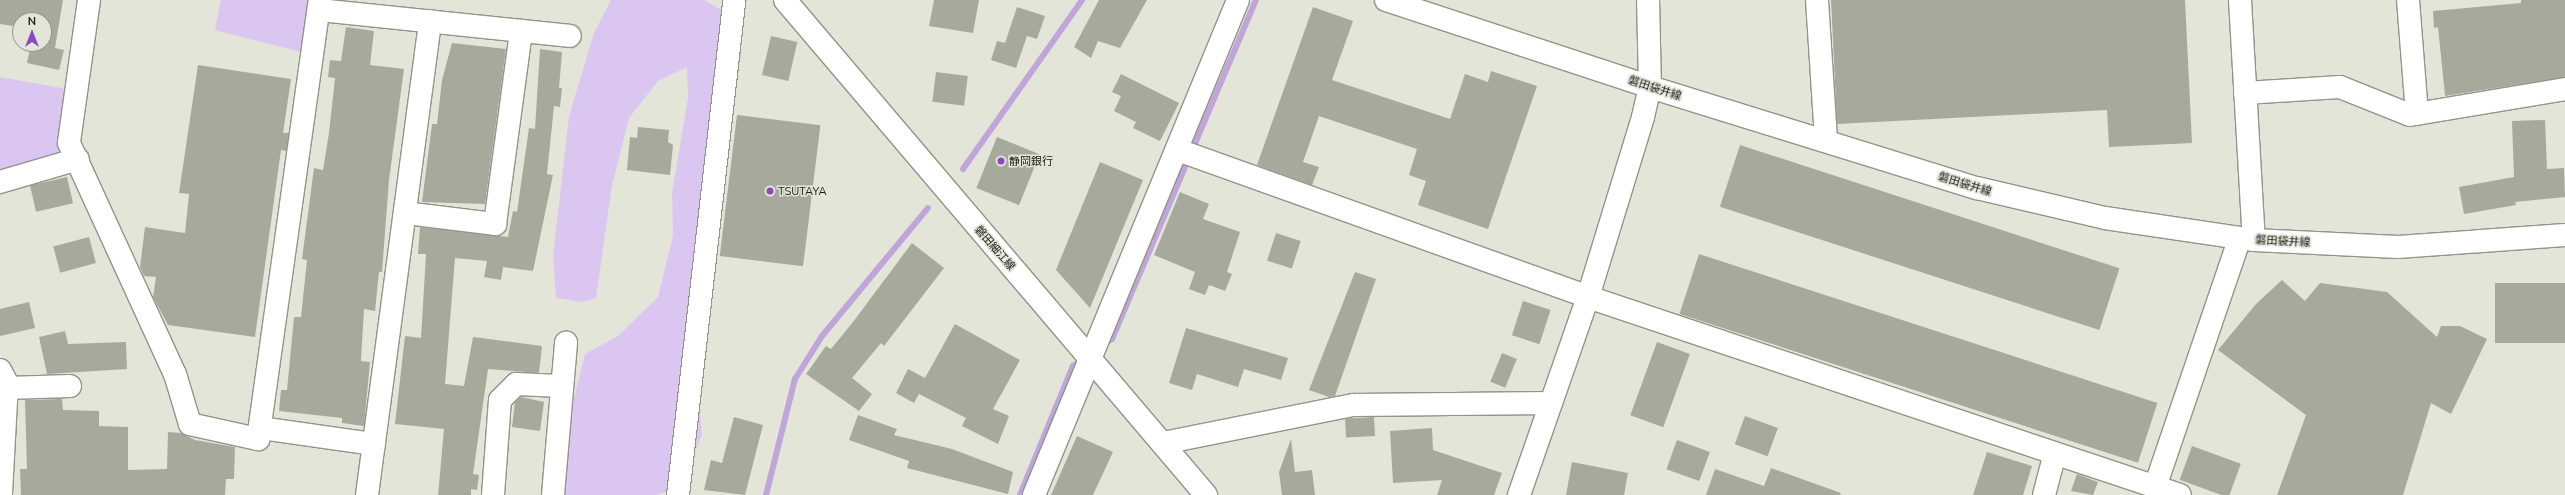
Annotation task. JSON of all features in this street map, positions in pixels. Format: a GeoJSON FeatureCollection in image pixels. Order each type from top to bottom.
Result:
{"type":"FeatureCollection","features":[{"type":"Feature","properties":{"kind":"street"},"geometry":{"type":"LineString","coordinates":[[89,0],[69,143],[78,159],[175,374],[190,424],[258,439],[320,5],[430,21],[570,36]]}},
{"type":"Feature","properties":{"kind":"street"},"geometry":{"type":"LineString","coordinates":[[678,495],[734,0]]}},
{"type":"Feature","properties":{"kind":"street","name":"磐田細江線"},"geometry":{"type":"LineString","coordinates":[[786,0],[1206,495]]}},
{"type":"Feature","properties":{"kind":"street"},"geometry":{"type":"LineString","coordinates":[[1034,495],[1092,359],[1238,0]]}},
{"type":"Feature","properties":{"kind":"street","name":"磐田袋井線"},"geometry":{"type":"LineString","coordinates":[[1386,0],[1650,87],[2040,205],[2172,231],[2247,239],[2398,247],[2565,235]]}},
{"type":"Feature","properties":{"kind":"street"},"geometry":{"type":"LineString","coordinates":[[1519,495],[1588,297],[1650,87],[1648,0]]}},
{"type":"Feature","properties":{"kind":"street"},"geometry":{"type":"LineString","coordinates":[[1817,0],[1826,141]]}},
{"type":"Feature","properties":{"kind":"street"},"geometry":{"type":"LineString","coordinates":[[2155,487],[2247,239],[2245,93],[2240,0]]}},
{"type":"Feature","properties":{"kind":"street"},"geometry":{"type":"LineString","coordinates":[[2408,0],[2417,114]]}},
{"type":"Feature","properties":{"kind":"street"},"geometry":{"type":"LineString","coordinates":[[367,495],[430,21]]}},
{"type":"Feature","properties":{"kind":"street"},"geometry":{"type":"LineString","coordinates":[[405,213],[495,224],[522,31]]}},
{"type":"Feature","properties":{"kind":"street"},"geometry":{"type":"LineString","coordinates":[[2245,93],[2340,87],[2410,115],[2565,90]]}},
{"type":"Feature","properties":{"kind":"street"},"geometry":{"type":"LineString","coordinates":[[1178,150],[1588,297],[2180,495]]}},
{"type":"Feature","properties":{"kind":"street"},"geometry":{"type":"LineString","coordinates":[[0,182],[78,159]]}},
{"type":"Feature","properties":{"kind":"street"},"geometry":{"type":"LineString","coordinates":[[553,495],[561,386],[566,343]]}},
{"type":"Feature","properties":{"kind":"street"},"geometry":{"type":"LineString","coordinates":[[1,495],[3,379],[70,386]]}},
{"type":"Feature","properties":{"kind":"street"},"geometry":{"type":"LineString","coordinates":[[493,495],[500,400],[516,384],[561,386]]}},
{"type":"Feature","properties":{"kind":"street"},"geometry":{"type":"LineString","coordinates":[[1163,443],[1354,405],[1551,403]]}},
{"type":"Feature","properties":{"kind":"street"},"geometry":{"type":"LineString","coordinates":[[260,428],[374,444]]}},
{"type":"Feature","properties":{"kind":"street"},"geometry":{"type":"LineString","coordinates":[[2044,495],[2055,453]]}},
{"type":"Feature","properties":{"kind":"shaded area"},"geometry":{"type":"Polygon","coordinates":[[[221,0],[318,0],[312,55],[215,30],[221,0]]]}},
{"type":"Feature","properties":{"kind":"shaded area"},"geometry":{"type":"Polygon","coordinates":[[[611,0],[704,0],[732,16],[742,55],[724,88],[706,144],[695,348],[702,435],[679,488],[655,495],[565,495],[555,475],[585,354],[618,336],[658,297],[673,236],[672,193],[688,98],[687,67],[658,81],[629,118],[612,185],[596,298],[583,302],[556,298],[553,256],[569,116],[594,33],[611,0]]]}},
{"type":"Feature","properties":{"kind":"shaded area"},"geometry":{"type":"Polygon","coordinates":[[[0,77],[67,89],[74,151],[0,174],[0,77]]]}},
{"type":"Feature","properties":{"kind":"building"},"geometry":{"type":"Polygon","coordinates":[[[0,0],[63,0],[55,48],[64,50],[59,70],[27,63],[29,52],[52,52],[52,12],[12,12],[12,26],[0,24],[0,0]]]}},
{"type":"Feature","properties":{"kind":"building"},"geometry":{"type":"Polygon","coordinates":[[[934,0],[979,0],[973,33],[929,26],[934,0]]]}},
{"type":"Feature","properties":{"kind":"building"},"geometry":{"type":"Polygon","coordinates":[[[1099,0],[1147,0],[1120,48],[1098,41],[1091,58],[1074,47],[1099,0]]]}},
{"type":"Feature","properties":{"kind":"building"},"geometry":{"type":"Polygon","coordinates":[[[1831,0],[2185,0],[2192,143],[2109,147],[2107,110],[1837,124],[1831,0]]]}},
{"type":"Feature","properties":{"kind":"building"},"geometry":{"type":"Polygon","coordinates":[[[2521,0],[2565,0],[2565,77],[2445,96],[2438,27],[2434,28],[2433,11],[2521,3],[2521,0]]]}},
{"type":"Feature","properties":{"kind":"building"},"geometry":{"type":"Polygon","coordinates":[[[1017,7],[1045,16],[1037,39],[1027,36],[1016,68],[991,60],[997,41],[1005,43],[1017,7]]]}},
{"type":"Feature","properties":{"kind":"building"},"geometry":{"type":"Polygon","coordinates":[[[1313,7],[1353,21],[1332,80],[1450,119],[1465,74],[1488,82],[1491,71],[1537,86],[1488,229],[1418,205],[1426,181],[1409,175],[1417,149],[1319,116],[1303,162],[1319,167],[1312,185],[1257,165],[1313,7]]]}},
{"type":"Feature","properties":{"kind":"building"},"geometry":{"type":"Polygon","coordinates":[[[346,27],[374,31],[370,65],[404,69],[389,180],[382,272],[379,272],[375,311],[364,309],[361,361],[370,362],[364,426],[342,423],[342,418],[279,411],[281,390],[287,390],[294,317],[301,317],[307,260],[302,259],[314,168],[323,170],[329,133],[335,78],[328,77],[330,60],[341,61],[346,27]]]}},
{"type":"Feature","properties":{"kind":"building"},"geometry":{"type":"Polygon","coordinates":[[[771,36],[797,42],[788,81],[762,75],[771,36]]]}},
{"type":"Feature","properties":{"kind":"building"},"geometry":{"type":"Polygon","coordinates":[[[452,43],[506,49],[485,204],[422,202],[432,124],[437,124],[442,80],[452,43]]]}},
{"type":"Feature","properties":{"kind":"building"},"geometry":{"type":"Polygon","coordinates":[[[540,49],[562,52],[559,88],[562,88],[560,107],[554,106],[547,174],[553,175],[533,271],[503,267],[501,280],[484,277],[487,261],[455,258],[445,384],[464,386],[473,337],[542,346],[539,373],[488,369],[473,474],[479,475],[477,490],[471,489],[471,495],[438,495],[444,429],[395,424],[405,336],[421,338],[426,254],[418,254],[420,227],[508,237],[513,211],[517,212],[529,128],[535,129],[540,49]]]}},
{"type":"Feature","properties":{"kind":"building"},"geometry":{"type":"Polygon","coordinates":[[[198,65],[291,79],[283,133],[289,133],[286,151],[281,150],[255,337],[168,325],[153,297],[156,277],[144,276],[140,267],[145,227],[185,233],[189,194],[179,193],[198,65]]]}},
{"type":"Feature","properties":{"kind":"building"},"geometry":{"type":"Polygon","coordinates":[[[936,72],[968,76],[964,106],[932,102],[936,72]]]}},
{"type":"Feature","properties":{"kind":"building"},"geometry":{"type":"Polygon","coordinates":[[[1121,74],[1179,103],[1160,141],[1133,128],[1136,122],[1114,111],[1121,96],[1112,92],[1121,74]]]}},
{"type":"Feature","properties":{"kind":"building","name":"TSUTAYA"},"geometry":{"type":"Polygon","coordinates":[[[737,115],[820,125],[803,266],[720,256],[737,115]]]}},
{"type":"Feature","properties":{"kind":"building"},"geometry":{"type":"Polygon","coordinates":[[[2545,120],[2547,169],[2564,168],[2565,197],[2515,202],[2516,205],[2464,214],[2459,187],[2514,177],[2512,121],[2545,120]]]}},
{"type":"Feature","properties":{"kind":"building"},"geometry":{"type":"Polygon","coordinates":[[[638,127],[669,130],[668,142],[673,145],[670,175],[627,170],[630,137],[637,138],[638,127]]]}},
{"type":"Feature","properties":{"kind":"building"},"geometry":{"type":"Polygon","coordinates":[[[997,137],[1040,154],[1019,205],[976,188],[997,137]]]}},
{"type":"Feature","properties":{"kind":"building"},"geometry":{"type":"Polygon","coordinates":[[[1740,145],[2119,268],[2099,330],[1720,207],[1740,145]]]}},
{"type":"Feature","properties":{"kind":"building"},"geometry":{"type":"Polygon","coordinates":[[[1100,162],[1143,180],[1090,308],[1056,270],[1100,162]]]}},
{"type":"Feature","properties":{"kind":"building"},"geometry":{"type":"Polygon","coordinates":[[[67,177],[73,203],[36,212],[30,186],[67,177]]]}},
{"type":"Feature","properties":{"kind":"building"},"geometry":{"type":"Polygon","coordinates":[[[1180,192],[1209,204],[1203,219],[1240,232],[1227,272],[1232,274],[1225,291],[1209,285],[1205,295],[1189,289],[1195,272],[1154,255],[1180,192]]]}},
{"type":"Feature","properties":{"kind":"building"},"geometry":{"type":"Polygon","coordinates":[[[1276,233],[1301,241],[1292,269],[1267,261],[1276,233]]]}},
{"type":"Feature","properties":{"kind":"building"},"geometry":{"type":"Polygon","coordinates":[[[89,237],[96,263],[60,273],[53,247],[89,237]]]}},
{"type":"Feature","properties":{"kind":"building"},"geometry":{"type":"Polygon","coordinates":[[[912,243],[944,268],[884,346],[881,343],[852,378],[872,394],[859,411],[806,374],[826,346],[831,349],[853,322],[912,243]]]}},
{"type":"Feature","properties":{"kind":"building"},"geometry":{"type":"Polygon","coordinates":[[[1699,254],[2157,403],[2138,463],[1680,314],[1699,254]]]}},
{"type":"Feature","properties":{"kind":"building"},"geometry":{"type":"Polygon","coordinates":[[[1355,272],[1376,279],[1335,396],[1329,397],[1309,390],[1355,272]]]}},
{"type":"Feature","properties":{"kind":"building"},"geometry":{"type":"Polygon","coordinates":[[[2282,280],[2305,301],[2320,283],[2387,292],[2437,337],[2441,326],[2460,326],[2487,339],[2451,414],[2431,403],[2403,495],[2277,495],[2306,415],[2218,350],[2256,304],[2282,280]]]}},
{"type":"Feature","properties":{"kind":"building"},"geometry":{"type":"Polygon","coordinates":[[[2495,283],[2565,283],[2565,343],[2495,343],[2495,283]]]}},
{"type":"Feature","properties":{"kind":"building"},"geometry":{"type":"Polygon","coordinates":[[[1523,301],[1551,310],[1539,344],[1512,335],[1523,301]]]}},
{"type":"Feature","properties":{"kind":"building"},"geometry":{"type":"Polygon","coordinates":[[[29,302],[35,328],[0,336],[0,309],[29,302]]]}},
{"type":"Feature","properties":{"kind":"building"},"geometry":{"type":"Polygon","coordinates":[[[955,324],[1020,360],[993,409],[1009,416],[998,444],[962,426],[966,418],[919,394],[914,403],[896,393],[908,369],[925,378],[955,324]]]}},
{"type":"Feature","properties":{"kind":"building"},"geometry":{"type":"Polygon","coordinates":[[[1186,328],[1288,358],[1281,380],[1244,369],[1238,387],[1197,374],[1192,390],[1169,383],[1186,328]]]}},
{"type":"Feature","properties":{"kind":"building"},"geometry":{"type":"Polygon","coordinates":[[[65,331],[68,344],[126,342],[127,369],[47,374],[39,337],[65,331]]]}},
{"type":"Feature","properties":{"kind":"building"},"geometry":{"type":"Polygon","coordinates":[[[1657,342],[1690,354],[1663,427],[1630,415],[1657,342]]]}},
{"type":"Feature","properties":{"kind":"building"},"geometry":{"type":"Polygon","coordinates":[[[1502,353],[1517,359],[1505,388],[1490,382],[1502,353]]]}},
{"type":"Feature","properties":{"kind":"building"},"geometry":{"type":"Polygon","coordinates":[[[521,397],[544,402],[540,431],[512,427],[515,402],[521,397]]]}},
{"type":"Feature","properties":{"kind":"building"},"geometry":{"type":"Polygon","coordinates":[[[62,399],[63,410],[99,411],[99,426],[128,427],[128,470],[167,469],[168,432],[181,433],[195,440],[235,447],[234,479],[226,479],[225,495],[21,495],[20,469],[27,469],[25,400],[62,399]]]}},
{"type":"Feature","properties":{"kind":"building"},"geometry":{"type":"Polygon","coordinates":[[[858,415],[897,429],[894,435],[952,449],[1013,472],[1008,494],[907,468],[909,461],[849,440],[858,415]]]}},
{"type":"Feature","properties":{"kind":"building"},"geometry":{"type":"Polygon","coordinates":[[[1745,416],[1778,428],[1768,456],[1735,444],[1745,416]]]}},
{"type":"Feature","properties":{"kind":"building"},"geometry":{"type":"Polygon","coordinates":[[[734,417],[763,425],[745,495],[704,490],[711,460],[722,463],[734,417]]]}},
{"type":"Feature","properties":{"kind":"building"},"geometry":{"type":"Polygon","coordinates":[[[1374,417],[1375,436],[1346,437],[1345,419],[1374,417]]]}},
{"type":"Feature","properties":{"kind":"building"},"geometry":{"type":"Polygon","coordinates":[[[1432,428],[1433,450],[1502,473],[1494,495],[1437,495],[1442,480],[1393,483],[1390,431],[1432,428]]]}},
{"type":"Feature","properties":{"kind":"building"},"geometry":{"type":"Polygon","coordinates":[[[1077,436],[1113,452],[1093,495],[1051,495],[1077,436]]]}},
{"type":"Feature","properties":{"kind":"building"},"geometry":{"type":"Polygon","coordinates":[[[1291,439],[1295,472],[1312,470],[1315,495],[1282,495],[1279,472],[1291,439]]]}},
{"type":"Feature","properties":{"kind":"building"},"geometry":{"type":"Polygon","coordinates":[[[1677,440],[1710,452],[1699,481],[1666,469],[1677,440]]]}},
{"type":"Feature","properties":{"kind":"building"},"geometry":{"type":"Polygon","coordinates":[[[2192,446],[2241,464],[2230,495],[2221,495],[2180,480],[2192,446]]]}},
{"type":"Feature","properties":{"kind":"building"},"geometry":{"type":"Polygon","coordinates":[[[1987,452],[2032,466],[2023,495],[1973,495],[1987,452]]]}},
{"type":"Feature","properties":{"kind":"building"},"geometry":{"type":"Polygon","coordinates":[[[1572,462],[1628,473],[1624,495],[1566,495],[1572,462]]]}},
{"type":"Feature","properties":{"kind":"building"},"geometry":{"type":"Polygon","coordinates":[[[1771,468],[1841,493],[1840,495],[1706,495],[1715,469],[1764,486],[1771,468]]]}},
{"type":"Feature","properties":{"kind":"building"},"geometry":{"type":"Polygon","coordinates":[[[2077,474],[2098,482],[2093,495],[2071,491],[2077,474]]]}},
{"type":"Feature","properties":{"kind":"waterway"},"geometry":{"type":"LineString","coordinates":[[963,169],[1082,0]]}},
{"type":"Feature","properties":{"kind":"waterway"},"geometry":{"type":"LineString","coordinates":[[1103,345],[1112,339],[1256,0]]}},
{"type":"Feature","properties":{"kind":"waterway"},"geometry":{"type":"LineString","coordinates":[[766,495],[795,379],[822,336],[928,208]]}},
{"type":"Feature","properties":{"kind":"waterway"},"geometry":{"type":"LineString","coordinates":[[1020,495],[1073,366],[1083,359]]}},
{"type":"Feature","properties":{"kind":"place","name":"静岡銀行"},"geometry":{"type":"Point","coordinates":[1001,161]}},
{"type":"Feature","properties":{"kind":"place","name":"TSUTAYA"},"geometry":{"type":"Point","coordinates":[770,191]}}]}
